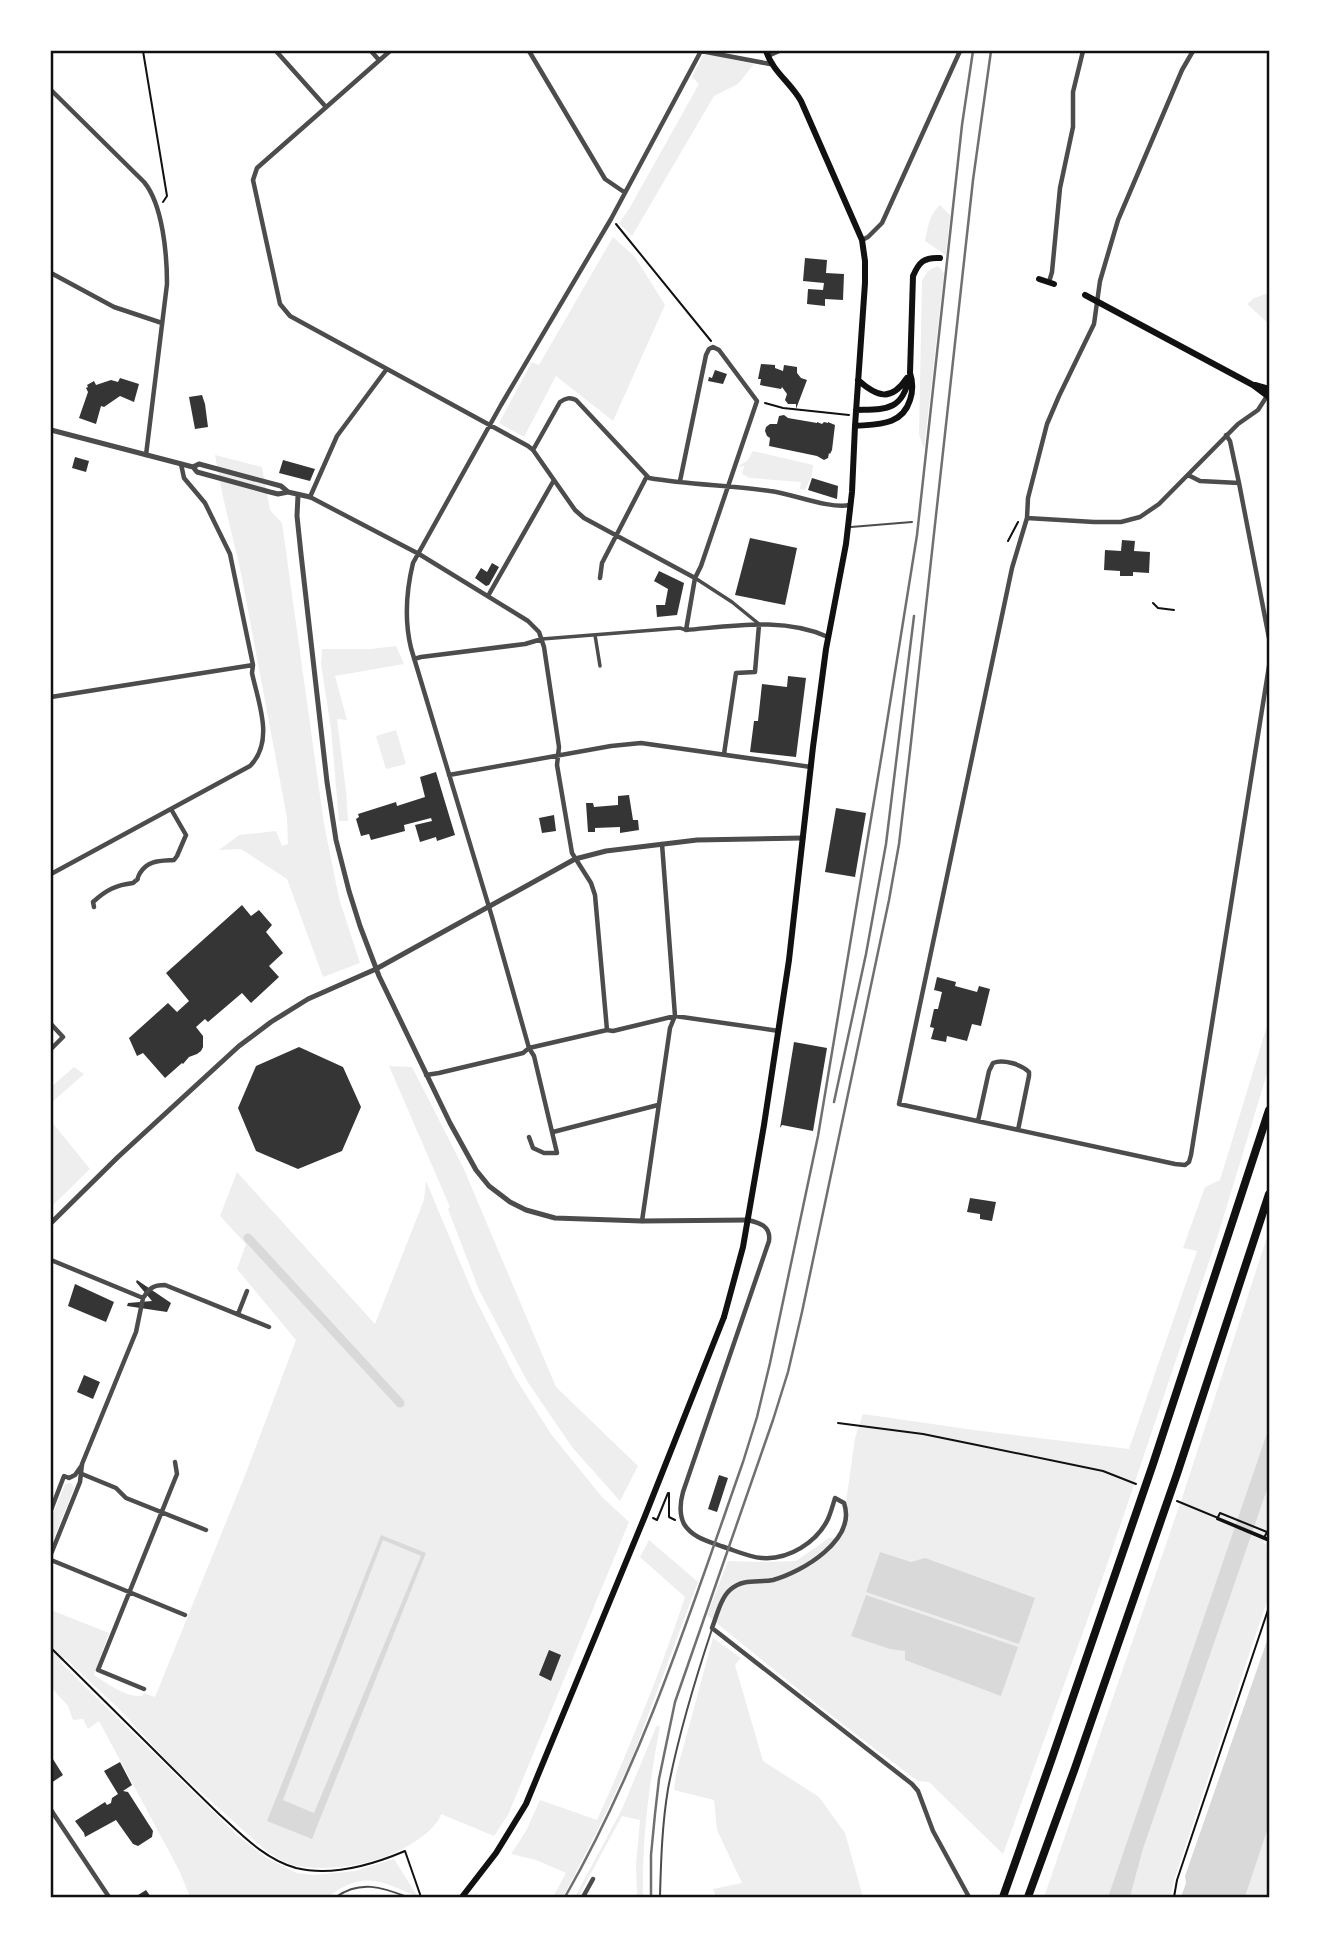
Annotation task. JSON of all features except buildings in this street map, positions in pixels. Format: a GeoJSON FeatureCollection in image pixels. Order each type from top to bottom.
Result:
{"type":"FeatureCollection","features":[{"type":"Feature","properties":{"kind":"highway"},"geometry":{"type":"LineString","coordinates":[[1003,1897],[1153,1464],[1269,1110]]}},
{"type":"Feature","properties":{"kind":"highway"},"geometry":{"type":"LineString","coordinates":[[1028,1897],[1177,1474],[1269,1194]]}},
{"type":"Feature","properties":{"kind":"main road"},"geometry":{"type":"LineString","coordinates":[[461,1897],[496,1853],[526,1804],[724,1317],[748,1220],[793,931],[828,637],[849,527],[865,261],[862,240],[801,101],[768,57]]}},
{"type":"Feature","properties":{"kind":"main road"},"geometry":{"type":"LineString","coordinates":[[855,413],[894,406],[905,392],[910,373],[913,276],[923,259],[940,258]]}},
{"type":"Feature","properties":{"kind":"main road"},"geometry":{"type":"LineString","coordinates":[[1039,279],[1051,283]]}},
{"type":"Feature","properties":{"kind":"main road"},"geometry":{"type":"LineString","coordinates":[[1085,295],[1268,394]]}},
{"type":"Feature","properties":{"kind":"main road"},"geometry":{"type":"LineString","coordinates":[[858,380],[870,391],[880,395],[895,391],[910,373]]}},
{"type":"Feature","properties":{"kind":"main road"},"geometry":{"type":"LineString","coordinates":[[855,426],[887,423],[900,417],[912,393],[910,373]]}},
{"type":"Feature","properties":{"kind":"street"},"geometry":{"type":"LineString","coordinates":[[277,51],[327,107]]}},
{"type":"Feature","properties":{"kind":"street"},"geometry":{"type":"LineString","coordinates":[[371,51],[379,60]]}},
{"type":"Feature","properties":{"kind":"street"},"geometry":{"type":"LineString","coordinates":[[390,51],[257,168],[253,180],[282,309],[386,370],[516,438],[533,450],[580,515],[695,578],[732,601],[759,625]]}},
{"type":"Feature","properties":{"kind":"street"},"geometry":{"type":"LineString","coordinates":[[529,51],[605,179],[624,192]]}},
{"type":"Feature","properties":{"kind":"street"},"geometry":{"type":"LineString","coordinates":[[529,1137],[533,1148],[544,1153],[557,1153],[537,1068],[408,635],[406,609],[413,563],[611,219],[701,51],[768,57],[779,51]]}},
{"type":"Feature","properties":{"kind":"street"},"geometry":{"type":"LineString","coordinates":[[862,240],[882,223],[960,51]]}},
{"type":"Feature","properties":{"kind":"street"},"geometry":{"type":"LineString","coordinates":[[1051,283],[1060,188],[1073,127],[1073,92],[1083,51]]}},
{"type":"Feature","properties":{"kind":"street"},"geometry":{"type":"LineString","coordinates":[[1193,51],[1182,70],[1126,200],[1100,281],[1094,324],[1047,424],[1028,498],[1027,518],[1016,552],[899,1104],[1175,1164],[1185,1165],[1189,1162],[1269,666]]}},
{"type":"Feature","properties":{"kind":"street"},"geometry":{"type":"LineString","coordinates":[[51,90],[144,183],[158,212],[167,265],[166,303],[146,455]]}},
{"type":"Feature","properties":{"kind":"street"},"geometry":{"type":"LineString","coordinates":[[51,273],[114,307],[162,323]]}},
{"type":"Feature","properties":{"kind":"street"},"geometry":{"type":"LineString","coordinates":[[680,481],[706,355],[711,348],[719,350],[757,401],[695,578],[686,630]]}},
{"type":"Feature","properties":{"kind":"street"},"geometry":{"type":"LineString","coordinates":[[310,497],[337,436],[386,370]]}},
{"type":"Feature","properties":{"kind":"street"},"geometry":{"type":"LineString","coordinates":[[1027,518],[1131,521],[1149,512],[1237,424],[1258,410],[1268,394]]}},
{"type":"Feature","properties":{"kind":"street"},"geometry":{"type":"LineString","coordinates":[[533,450],[561,402],[572,398],[652,479],[791,494],[840,507],[850,505]]}},
{"type":"Feature","properties":{"kind":"street"},"geometry":{"type":"LineString","coordinates":[[51,430],[193,467],[197,472],[278,494],[288,492],[310,497],[419,554],[536,628],[542,639],[559,747],[557,765],[572,853],[591,883],[595,895],[607,1030]]}},
{"type":"Feature","properties":{"kind":"street"},"geometry":{"type":"LineString","coordinates":[[1226,435],[1230,441],[1239,483],[1269,638]]}},
{"type":"Feature","properties":{"kind":"street"},"geometry":{"type":"LineString","coordinates":[[51,874],[250,766],[262,749],[264,731],[233,561],[205,503],[184,478],[181,464]]}},
{"type":"Feature","properties":{"kind":"street"},"geometry":{"type":"LineString","coordinates":[[1188,475],[1200,481],[1239,483]]}},
{"type":"Feature","properties":{"kind":"street"},"geometry":{"type":"LineString","coordinates":[[600,578],[603,563],[647,476]]}},
{"type":"Feature","properties":{"kind":"street"},"geometry":{"type":"LineString","coordinates":[[488,596],[554,480]]}},
{"type":"Feature","properties":{"kind":"street"},"geometry":{"type":"LineString","coordinates":[[298,495],[301,554],[333,823],[349,891],[376,969],[426,1074],[475,1170],[499,1195],[526,1210],[555,1217],[642,1222],[748,1220],[768,1228],[769,1241],[683,1492],[681,1514],[685,1526],[706,1540],[751,1556],[771,1558],[798,1550],[819,1533],[828,1519],[835,1498],[844,1503],[846,1509],[844,1527],[837,1539],[817,1558],[791,1574],[745,1582],[732,1588],[725,1595],[712,1628],[912,1784],[918,1791],[933,1831],[969,1897]]}},
{"type":"Feature","properties":{"kind":"street"},"geometry":{"type":"LineString","coordinates":[[414,659],[525,644],[542,639],[680,628],[686,630],[767,624],[807,629],[828,637]]}},
{"type":"Feature","properties":{"kind":"street"},"geometry":{"type":"LineString","coordinates":[[724,754],[736,673],[755,672],[759,625]]}},
{"type":"Feature","properties":{"kind":"street"},"geometry":{"type":"LineString","coordinates":[[596,635],[600,666]]}},
{"type":"Feature","properties":{"kind":"street"},"geometry":{"type":"LineString","coordinates":[[51,697],[253,665]]}},
{"type":"Feature","properties":{"kind":"street"},"geometry":{"type":"LineString","coordinates":[[449,775],[620,745],[648,743],[811,767]]}},
{"type":"Feature","properties":{"kind":"street"},"geometry":{"type":"LineString","coordinates":[[94,907],[93,902],[105,891],[133,884],[151,863],[174,860],[186,835],[171,809]]}},
{"type":"Feature","properties":{"kind":"street"},"geometry":{"type":"LineString","coordinates":[[51,1222],[118,1157],[253,1035],[282,1014],[308,999],[376,969],[575,859],[606,851],[707,839],[803,838]]}},
{"type":"Feature","properties":{"kind":"street"},"geometry":{"type":"LineString","coordinates":[[642,1222],[670,1028],[675,1016],[662,844]]}},
{"type":"Feature","properties":{"kind":"street"},"geometry":{"type":"LineString","coordinates":[[426,1074],[675,1016],[779,1031]]}},
{"type":"Feature","properties":{"kind":"street"},"geometry":{"type":"LineString","coordinates":[[51,1024],[64,1037],[51,1049]]}},
{"type":"Feature","properties":{"kind":"street"},"geometry":{"type":"LineString","coordinates":[[978,1121],[990,1067],[995,1062],[1011,1063],[1026,1068],[1029,1076],[1018,1130]]}},
{"type":"Feature","properties":{"kind":"street"},"geometry":{"type":"LineString","coordinates":[[553,1132],[658,1105]]}},
{"type":"Feature","properties":{"kind":"street"},"geometry":{"type":"LineString","coordinates":[[51,1260],[143,1298]]}},
{"type":"Feature","properties":{"kind":"street"},"geometry":{"type":"LineString","coordinates":[[51,1510],[64,1476],[69,1478],[75,1475],[82,1464],[136,1332],[143,1298],[150,1288],[165,1285],[269,1327]]}},
{"type":"Feature","properties":{"kind":"street"},"geometry":{"type":"LineString","coordinates":[[238,1314],[247,1292]]}},
{"type":"Feature","properties":{"kind":"street"},"geometry":{"type":"LineString","coordinates":[[144,1689],[99,1670],[177,1474],[175,1462]]}},
{"type":"Feature","properties":{"kind":"street"},"geometry":{"type":"LineString","coordinates":[[51,1554],[82,1474],[82,1464]]}},
{"type":"Feature","properties":{"kind":"street"},"geometry":{"type":"LineString","coordinates":[[82,1474],[116,1488],[126,1498],[206,1530]]}},
{"type":"Feature","properties":{"kind":"street"},"geometry":{"type":"LineString","coordinates":[[51,1560],[185,1615]]}},
{"type":"Feature","properties":{"kind":"street"},"geometry":{"type":"LineString","coordinates":[[51,1810],[53,1818],[109,1897]]}},
{"type":"Feature","properties":{"kind":"street"},"geometry":{"type":"LineString","coordinates":[[583,1897],[593,1879]]}},
{"type":"Feature","properties":{"kind":"lane"},"geometry":{"type":"LineString","coordinates":[[849,527],[912,522]]}},
{"type":"Feature","properties":{"kind":"lane"},"geometry":{"type":"LineString","coordinates":[[660,1896],[662,1839],[668,1789],[712,1628]]}},
{"type":"Feature","properties":{"kind":"lane"},"geometry":{"type":"LineString","coordinates":[[337,1897],[351,1888],[369,1885],[407,1897]]}},
{"type":"Feature","properties":{"kind":"path"},"geometry":{"type":"LineString","coordinates":[[143,51],[167,196],[158,212]]}},
{"type":"Feature","properties":{"kind":"path"},"geometry":{"type":"LineString","coordinates":[[611,219],[719,350]]}},
{"type":"Feature","properties":{"kind":"path"},"geometry":{"type":"LineString","coordinates":[[757,401],[783,408],[855,413]]}},
{"type":"Feature","properties":{"kind":"path"},"geometry":{"type":"LineString","coordinates":[[1008,541],[1021,517],[1027,518]]}},
{"type":"Feature","properties":{"kind":"path"},"geometry":{"type":"LineString","coordinates":[[1153,603],[1158,608],[1174,610]]}},
{"type":"Feature","properties":{"kind":"path"},"geometry":{"type":"LineString","coordinates":[[838,1423],[923,1434],[1103,1471],[1143,1486]]}},
{"type":"Feature","properties":{"kind":"path"},"geometry":{"type":"LineString","coordinates":[[645,1514],[657,1520],[669,1493],[669,1517],[673,1519]]}},
{"type":"Feature","properties":{"kind":"path"},"geometry":{"type":"LineString","coordinates":[[1167,1497],[1269,1540]]}},
{"type":"Feature","properties":{"kind":"path"},"geometry":{"type":"LineString","coordinates":[[1264,1537],[1267,1532],[1220,1513],[1217,1519],[1269,1540]]}},
{"type":"Feature","properties":{"kind":"path"},"geometry":{"type":"LineString","coordinates":[[1174,1897],[1177,1880],[1269,1607]]}},
{"type":"Feature","properties":{"kind":"path"},"geometry":{"type":"LineString","coordinates":[[51,1648],[195,1791],[267,1855],[299,1868],[328,1870],[383,1860],[405,1852],[421,1897]]}},
{"type":"Feature","properties":{"kind":"shaded area"},"geometry":{"type":"Polygon","coordinates":[[[704,53],[754,64],[738,84],[714,96],[632,236],[619,223],[699,84],[692,77],[704,53]]]}},
{"type":"Feature","properties":{"kind":"shaded area"},"geometry":{"type":"Polygon","coordinates":[[[940,205],[950,215],[946,255],[925,241],[931,217],[940,205]]]}},
{"type":"Feature","properties":{"kind":"shaded area"},"geometry":{"type":"Polygon","coordinates":[[[613,237],[635,257],[665,305],[613,421],[556,376],[524,437],[499,423],[532,362],[539,365],[613,237]]]}},
{"type":"Feature","properties":{"kind":"shaded area"},"geometry":{"type":"Polygon","coordinates":[[[938,266],[944,273],[924,449],[919,434],[922,282],[932,268],[938,266]]]}},
{"type":"Feature","properties":{"kind":"shaded area"},"geometry":{"type":"Polygon","coordinates":[[[1269,293],[1269,324],[1247,304],[1254,298],[1269,293]]]}},
{"type":"Feature","properties":{"kind":"shaded area"},"geometry":{"type":"Polygon","coordinates":[[[753,451],[813,465],[805,490],[800,489],[801,482],[750,478],[742,474],[744,466],[739,467],[753,451]]]}},
{"type":"Feature","properties":{"kind":"shaded area"},"geometry":{"type":"Polygon","coordinates":[[[215,455],[262,467],[270,510],[282,523],[324,824],[339,898],[360,963],[323,977],[287,879],[241,849],[219,850],[239,835],[276,831],[282,846],[288,844],[287,818],[241,573],[215,455]]]}},
{"type":"Feature","properties":{"kind":"shaded area"},"geometry":{"type":"Polygon","coordinates":[[[396,646],[404,664],[335,676],[347,720],[337,719],[348,821],[339,821],[331,729],[321,664],[322,649],[396,646]]]}},
{"type":"Feature","properties":{"kind":"shaded area"},"geometry":{"type":"Polygon","coordinates":[[[396,730],[406,764],[386,769],[376,736],[396,730]]]}},
{"type":"Feature","properties":{"kind":"shaded area"},"geometry":{"type":"Polygon","coordinates":[[[1269,1019],[1269,1067],[1219,1232],[1105,1571],[1003,1854],[929,1782],[918,1781],[891,1761],[707,1615],[728,1561],[796,1561],[829,1538],[841,1538],[855,1438],[863,1414],[1129,1449],[1197,1251],[1183,1248],[1205,1187],[1220,1180],[1269,1019]]]}},
{"type":"Feature","properties":{"kind":"shaded area"},"geometry":{"type":"Polygon","coordinates":[[[389,1066],[412,1067],[463,1167],[556,1387],[638,1466],[620,1501],[572,1447],[527,1381],[479,1290],[448,1209],[450,1207],[389,1066]]]}},
{"type":"Feature","properties":{"kind":"shaded area"},"geometry":{"type":"Polygon","coordinates":[[[74,1067],[84,1074],[51,1103],[51,1087],[74,1067]]]}},
{"type":"Feature","properties":{"kind":"shaded area"},"geometry":{"type":"Polygon","coordinates":[[[51,1121],[90,1169],[51,1207],[51,1121]]]}},
{"type":"Feature","properties":{"kind":"shaded area"},"geometry":{"type":"Polygon","coordinates":[[[237,1172],[375,1324],[424,1200],[426,1181],[475,1298],[516,1379],[551,1434],[602,1497],[629,1522],[508,1815],[494,1836],[441,1814],[429,1831],[384,1857],[332,1868],[288,1863],[264,1849],[172,1766],[120,1710],[65,1658],[60,1662],[237,1835],[268,1859],[297,1873],[314,1875],[355,1871],[394,1859],[418,1897],[393,1886],[362,1881],[352,1883],[328,1897],[190,1897],[179,1870],[99,1721],[88,1729],[83,1719],[73,1720],[68,1706],[51,1687],[51,1610],[109,1633],[94,1675],[130,1695],[142,1696],[144,1693],[155,1697],[244,1478],[296,1340],[237,1269],[246,1244],[220,1216],[237,1172]]]}},
{"type":"Feature","properties":{"kind":"shaded area"},"geometry":{"type":"Polygon","coordinates":[[[1269,1231],[1269,1427],[1108,1897],[1044,1897],[1183,1495],[1269,1231]]]}},
{"type":"Feature","properties":{"kind":"shaded area"},"geometry":{"type":"Polygon","coordinates":[[[1269,1427],[1269,1484],[1143,1849],[1130,1897],[1108,1897],[1269,1427]]]}},
{"type":"Feature","properties":{"kind":"shaded area"},"geometry":{"type":"Polygon","coordinates":[[[69,1483],[74,1488],[51,1546],[51,1519],[65,1484],[69,1483]]]}},
{"type":"Feature","properties":{"kind":"shaded area"},"geometry":{"type":"Polygon","coordinates":[[[1269,1484],[1269,1527],[1263,1543],[1269,1546],[1269,1595],[1170,1897],[1130,1897],[1143,1849],[1269,1484]]]}},
{"type":"Feature","properties":{"kind":"shaded area"},"geometry":{"type":"Polygon","coordinates":[[[381,1535],[426,1553],[312,1839],[267,1821],[381,1535]],[[383,1540],[283,1800],[314,1813],[421,1556],[383,1540]]]}},
{"type":"Feature","properties":{"kind":"shaded area"},"geometry":{"type":"Polygon","coordinates":[[[649,1540],[698,1582],[632,1758],[563,1897],[553,1897],[566,1873],[536,1860],[511,1854],[526,1831],[540,1800],[597,1820],[609,1793],[655,1682],[685,1597],[640,1557],[649,1540]]]}},
{"type":"Feature","properties":{"kind":"shaded area"},"geometry":{"type":"Polygon","coordinates":[[[880,1552],[911,1562],[925,1558],[1035,1598],[1019,1644],[866,1592],[880,1552]]]}},
{"type":"Feature","properties":{"kind":"shaded area"},"geometry":{"type":"Polygon","coordinates":[[[866,1595],[1018,1647],[1001,1696],[905,1660],[905,1651],[851,1636],[866,1595]]]}},
{"type":"Feature","properties":{"kind":"shaded area"},"geometry":{"type":"Polygon","coordinates":[[[1269,1635],[1269,1825],[1245,1897],[1181,1897],[1186,1883],[1185,1876],[1269,1635]]]}},
{"type":"Feature","properties":{"kind":"shaded area"},"geometry":{"type":"Polygon","coordinates":[[[713,1638],[741,1658],[735,1665],[763,1761],[819,1797],[845,1833],[863,1897],[716,1897],[713,1889],[742,1883],[717,1830],[714,1800],[674,1790],[713,1638]]]}},
{"type":"Feature","properties":{"kind":"shaded area"},"geometry":{"type":"Polygon","coordinates":[[[657,1725],[660,1727],[645,1832],[643,1897],[637,1897],[636,1865],[640,1820],[622,1816],[578,1897],[575,1897],[622,1809],[657,1725]]]}},
{"type":"Feature","properties":{"kind":"shaded area"},"geometry":{"type":"Polygon","coordinates":[[[1269,1825],[1269,1897],[1245,1897],[1269,1825]]]}},
{"type":"Feature","properties":{"kind":"waterway"},"geometry":{"type":"LineString","coordinates":[[248,1238],[400,1403]]}},
{"type":"Feature","properties":{"kind":"railway"},"geometry":{"type":"LineString","coordinates":[[565,1897],[618,1792],[664,1684],[743,1462],[770,1363],[818,1136],[917,535],[962,125],[973,51]]}},
{"type":"Feature","properties":{"kind":"railway"},"geometry":{"type":"LineString","coordinates":[[651,1897],[651,1855],[659,1779],[675,1702],[788,1372],[889,900],[899,844],[973,180],[991,51]]}},
{"type":"Feature","properties":{"kind":"railway"},"geometry":{"type":"LineString","coordinates":[[834,1102],[866,954],[886,844],[914,616]]}}]}
